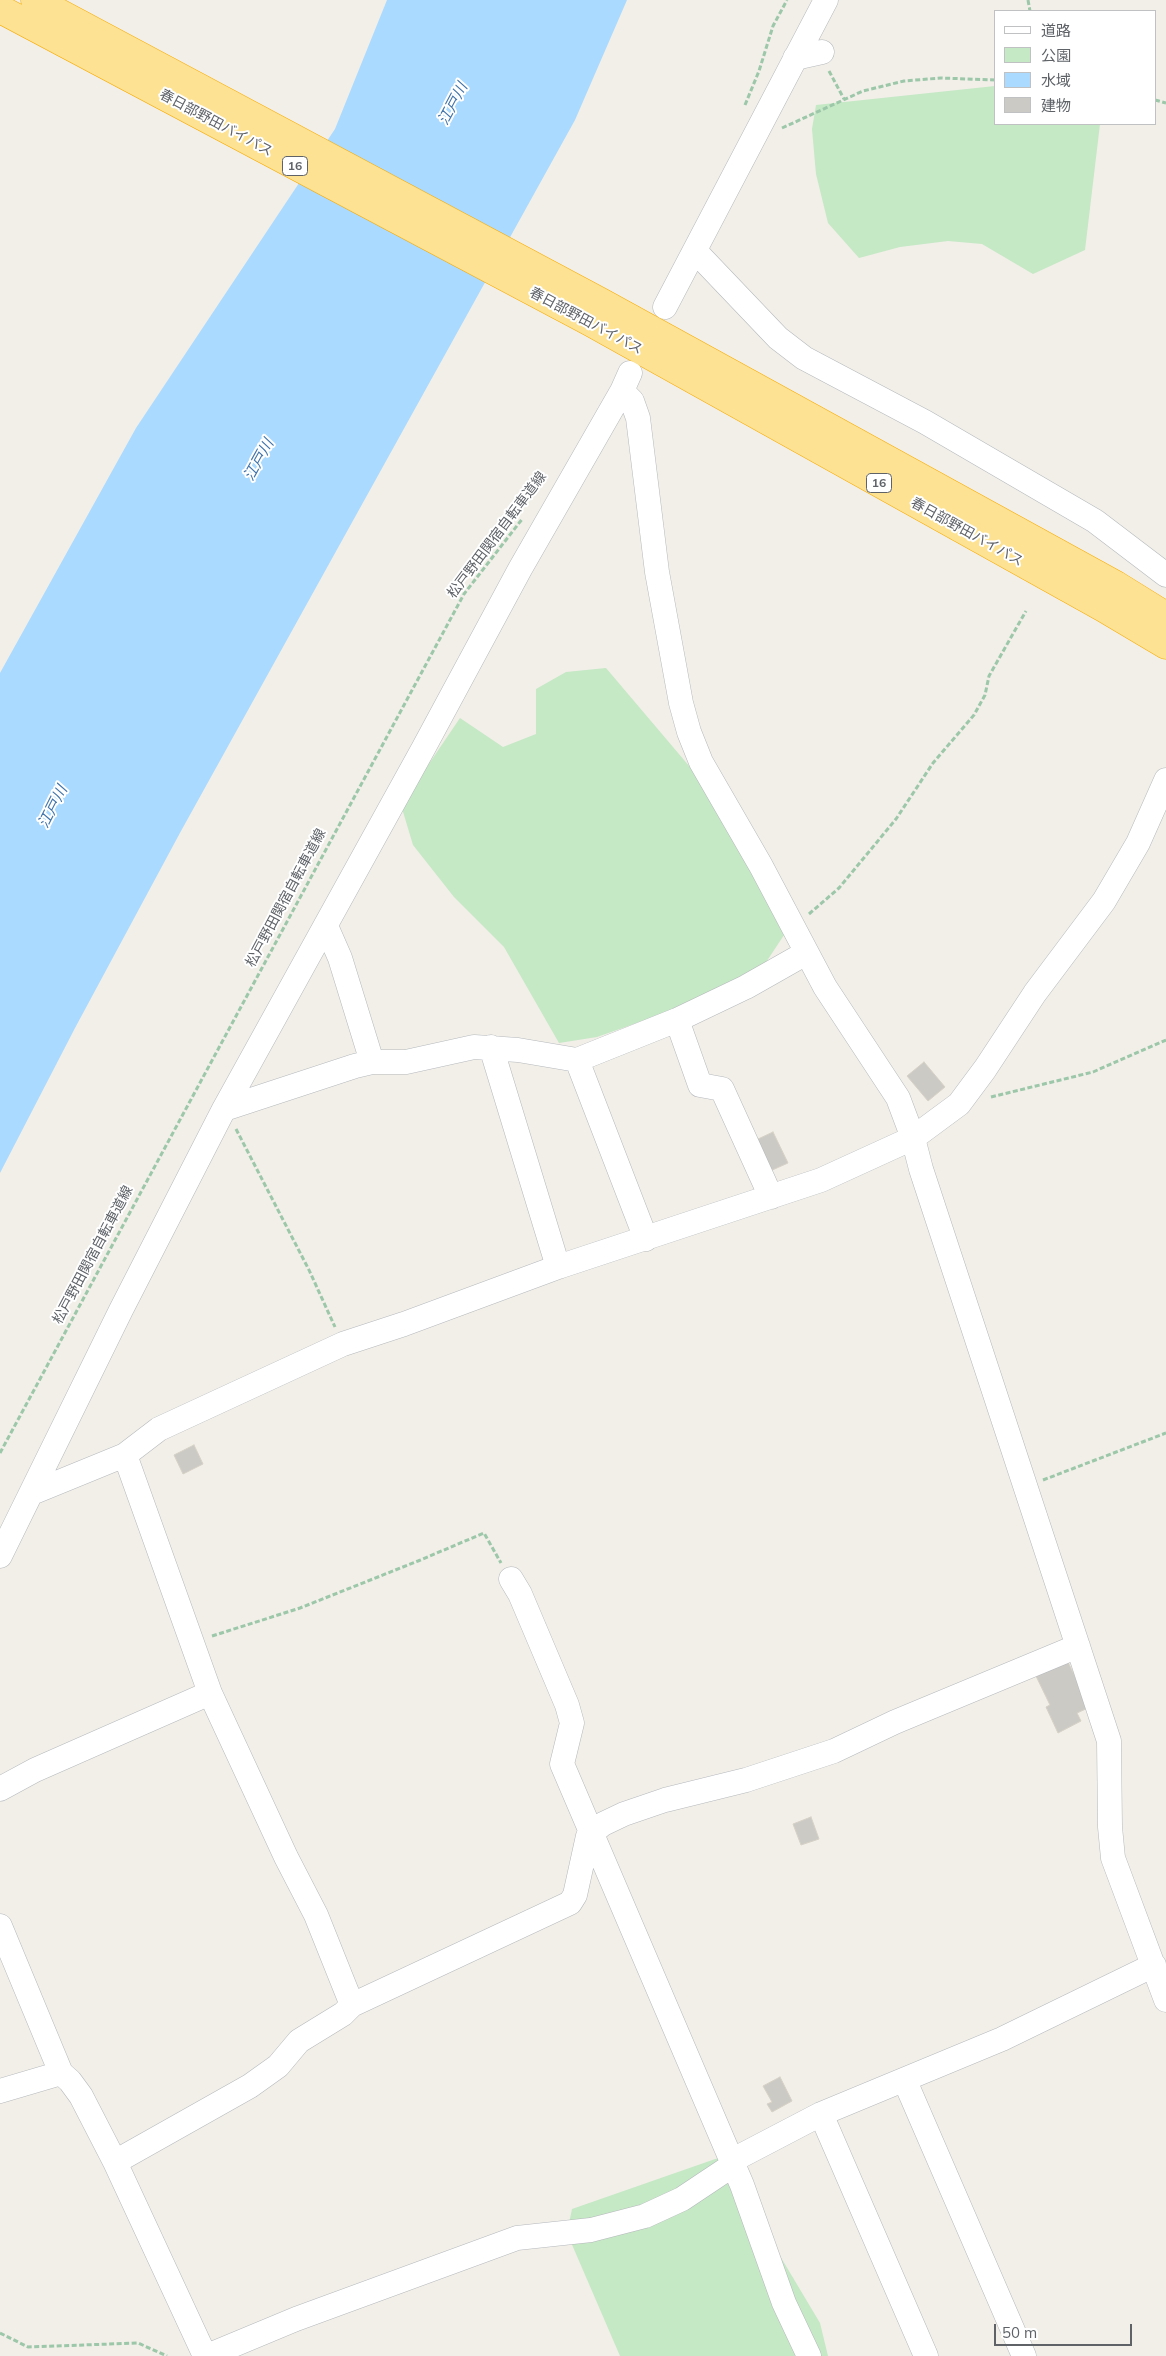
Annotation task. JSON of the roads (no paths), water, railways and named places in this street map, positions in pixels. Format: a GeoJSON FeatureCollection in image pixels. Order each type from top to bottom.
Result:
{"type":"FeatureCollection","features":[{"type":"Feature","properties":{"kind":"highway","name":"春日部野田バイパス"},"geometry":{"type":"LineString","coordinates":[[35,0],[595,312],[1166,645]]}},
{"type":"Feature","properties":{"kind":"highway","name":"春日部野田バイパス"},"geometry":{"type":"LineString","coordinates":[[0,9],[595,312],[1107,580],[1166,616]]}},
{"type":"Feature","properties":{"kind":"street"},"geometry":{"type":"LineString","coordinates":[[666,307],[826,0]]}},
{"type":"Feature","properties":{"kind":"street"},"geometry":{"type":"LineString","coordinates":[[795,58],[820,53]]}},
{"type":"Feature","properties":{"kind":"street"},"geometry":{"type":"LineString","coordinates":[[696,252],[778,338],[804,358],[925,422],[1095,520],[1166,575]]}},
{"type":"Feature","properties":{"kind":"street"},"geometry":{"type":"LineString","coordinates":[[0,1556],[121,1310],[225,1108],[520,569],[626,382],[638,418],[657,572],[681,703],[689,732],[701,762],[761,866],[806,953],[849,1026],[898,1098],[913,1138],[920,1169],[1109,1741],[1110,1827],[1113,1858],[1166,2000]]}},
{"type":"Feature","properties":{"kind":"street"},"geometry":{"type":"LineString","coordinates":[[32,1493],[125,1455],[159,1429],[343,1344],[404,1324],[558,1267],[821,1180],[913,1138],[959,1104],[1008,1037],[1035,993],[1104,901],[1138,843],[1166,780]]}},
{"type":"Feature","properties":{"kind":"street"},"geometry":{"type":"LineString","coordinates":[[326,926],[340,958],[372,1062]]}},
{"type":"Feature","properties":{"kind":"street"},"geometry":{"type":"LineString","coordinates":[[225,1108],[355,1066],[372,1062],[406,1062],[474,1047],[491,1047],[577,1060],[677,1020],[746,987],[806,953]]}},
{"type":"Feature","properties":{"kind":"street"},"geometry":{"type":"LineString","coordinates":[[677,1020],[700,1085],[722,1089],[771,1197]]}},
{"type":"Feature","properties":{"kind":"street"},"geometry":{"type":"LineString","coordinates":[[491,1047],[558,1267]]}},
{"type":"Feature","properties":{"kind":"street"},"geometry":{"type":"LineString","coordinates":[[577,1060],[646,1238]]}},
{"type":"Feature","properties":{"kind":"street"},"geometry":{"type":"LineString","coordinates":[[125,1455],[194,1643],[210,1693],[286,1856],[316,1915],[352,2005]]}},
{"type":"Feature","properties":{"kind":"street"},"geometry":{"type":"LineString","coordinates":[[511,1579],[520,1594],[568,1705],[572,1723],[562,1764],[732,2163],[784,2304],[808,2356]]}},
{"type":"Feature","properties":{"kind":"street"},"geometry":{"type":"LineString","coordinates":[[115,2162],[250,2086],[278,2066],[299,2041],[343,2014],[352,2005],[570,1903],[575,1895],[588,1836],[592,1831],[624,1814],[665,1800],[746,1780],[834,1751],[895,1722],[1078,1646]]}},
{"type":"Feature","properties":{"kind":"street"},"geometry":{"type":"LineString","coordinates":[[0,1789],[35,1770],[210,1693]]}},
{"type":"Feature","properties":{"kind":"street"},"geometry":{"type":"LineString","coordinates":[[0,1926],[60,2073],[70,2081],[81,2096],[115,2162],[206,2356],[296,2319],[517,2238],[591,2230],[645,2216],[682,2199],[732,2163],[821,2114],[905,2081],[1002,2039],[1154,1965]]}},
{"type":"Feature","properties":{"kind":"street"},"geometry":{"type":"LineString","coordinates":[[0,2091],[60,2073]]}},
{"type":"Feature","properties":{"kind":"street"},"geometry":{"type":"LineString","coordinates":[[905,2081],[1024,2356]]}},
{"type":"Feature","properties":{"kind":"street"},"geometry":{"type":"LineString","coordinates":[[821,2114],[926,2356]]}},
{"type":"Feature","properties":{"kind":"water","name":"江戸川"},"geometry":{"type":"Polygon","coordinates":[[[387,0],[627,0],[575,120],[181,831],[75,1028],[0,1173],[0,673],[136,428],[335,129],[387,0]]]}}]}
